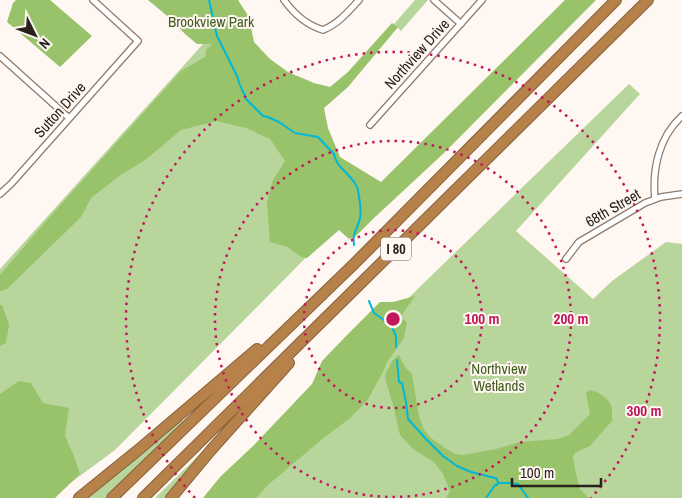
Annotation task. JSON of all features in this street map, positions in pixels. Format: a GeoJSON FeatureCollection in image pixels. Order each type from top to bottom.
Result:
{"type":"FeatureCollection","features":[{"type":"Feature","properties":{"kind":"highway","name":"I 80"},"geometry":{"type":"LineString","coordinates":[[112,498],[367,251],[616,0]]}},
{"type":"Feature","properties":{"kind":"highway","name":"I 80"},"geometry":{"type":"LineString","coordinates":[[143,498],[648,0]]}},
{"type":"Feature","properties":{"kind":"highway"},"geometry":{"type":"LineString","coordinates":[[171,498],[211,450],[358,286]]}},
{"type":"Feature","properties":{"kind":"highway"},"geometry":{"type":"LineString","coordinates":[[78,498],[264,343],[287,329]]}},
{"type":"Feature","properties":{"kind":"street","name":"Sutton Drive"},"geometry":{"type":"LineString","coordinates":[[0,194],[138,41],[93,0]]}},
{"type":"Feature","properties":{"kind":"street"},"geometry":{"type":"LineString","coordinates":[[284,0],[306,23],[322,30],[330,27],[342,18],[359,0]]}},
{"type":"Feature","properties":{"kind":"street"},"geometry":{"type":"LineString","coordinates":[[434,0],[461,24]]}},
{"type":"Feature","properties":{"kind":"street","name":"Northview Drive"},"geometry":{"type":"LineString","coordinates":[[370,125],[482,0]]}},
{"type":"Feature","properties":{"kind":"street"},"geometry":{"type":"LineString","coordinates":[[0,56],[69,118]]}},
{"type":"Feature","properties":{"kind":"street"},"geometry":{"type":"LineString","coordinates":[[655,199],[654,180],[659,155],[669,132],[682,116]]}},
{"type":"Feature","properties":{"kind":"street","name":"68th Street"},"geometry":{"type":"LineString","coordinates":[[566,259],[579,242],[645,203],[672,194],[682,194]]}},
{"type":"Feature","properties":{"kind":"green space"},"geometry":{"type":"Polygon","coordinates":[[[16,0],[50,0],[92,36],[60,67],[7,22],[13,3],[16,0]]]}},
{"type":"Feature","properties":{"kind":"green space","name":"Brookview Park"},"geometry":{"type":"Polygon","coordinates":[[[148,0],[238,0],[249,17],[254,42],[270,59],[288,72],[314,83],[330,87],[348,72],[392,23],[398,27],[348,87],[324,108],[328,128],[340,157],[381,182],[565,0],[596,0],[444,153],[355,237],[349,239],[339,230],[307,258],[301,257],[288,247],[270,242],[267,203],[272,182],[285,161],[270,139],[246,128],[217,121],[181,130],[144,161],[122,174],[91,198],[81,217],[7,289],[0,291],[0,275],[47,220],[181,71],[205,57],[206,50],[212,44],[197,44],[148,0]]]}},
{"type":"Feature","properties":{"kind":"green space"},"geometry":{"type":"Polygon","coordinates":[[[230,0],[301,132],[370,193],[115,450],[50,498],[0,463],[0,269],[203,44],[230,0]]]}},
{"type":"Feature","properties":{"kind":"green space"},"geometry":{"type":"Polygon","coordinates":[[[415,0],[428,0],[401,31],[394,24],[415,0]]]}},
{"type":"Feature","properties":{"kind":"green space","name":"Northview Wetlands"},"geometry":{"type":"Polygon","coordinates":[[[629,84],[640,94],[516,231],[593,299],[612,281],[666,242],[682,244],[682,498],[213,498],[329,375],[629,84]]]}},
{"type":"Feature","properties":{"kind":"green space"},"geometry":{"type":"Polygon","coordinates":[[[415,296],[401,318],[407,322],[404,338],[387,362],[367,401],[349,419],[269,484],[256,498],[203,498],[220,477],[253,446],[312,384],[322,361],[380,302],[393,302],[415,296]]]}},
{"type":"Feature","properties":{"kind":"green space"},"geometry":{"type":"Polygon","coordinates":[[[0,305],[2,305],[9,325],[6,343],[0,346],[0,305]]]}},
{"type":"Feature","properties":{"kind":"green space"},"geometry":{"type":"Polygon","coordinates":[[[399,355],[405,367],[412,374],[419,416],[424,430],[431,438],[455,454],[463,455],[520,442],[558,439],[569,435],[590,414],[586,393],[590,390],[603,396],[609,401],[612,408],[612,421],[590,446],[575,453],[573,457],[580,489],[589,498],[446,498],[450,491],[443,474],[434,462],[413,449],[400,435],[385,378],[386,372],[393,360],[399,355]]]}},
{"type":"Feature","properties":{"kind":"green space"},"geometry":{"type":"Polygon","coordinates":[[[19,381],[31,383],[43,403],[69,408],[65,436],[80,474],[55,498],[0,498],[0,394],[19,381]]]}},
{"type":"Feature","properties":{"kind":"green space"},"geometry":{"type":"Polygon","coordinates":[[[181,419],[183,421],[105,498],[87,498],[181,419]]]}},
{"type":"Feature","properties":{"kind":"green space"},"geometry":{"type":"Polygon","coordinates":[[[206,448],[165,498],[155,498],[206,448]]]}},
{"type":"Feature","properties":{"kind":"waterway"},"geometry":{"type":"LineString","coordinates":[[209,0],[217,36],[238,78],[246,99],[263,116],[279,122],[295,133],[318,137],[334,154],[338,164],[356,185],[361,215],[354,237],[354,245]]}},
{"type":"Feature","properties":{"kind":"waterway"},"geometry":{"type":"LineString","coordinates":[[369,301],[374,313],[391,325],[396,336],[396,347]]}},
{"type":"Feature","properties":{"kind":"waterway"},"geometry":{"type":"LineString","coordinates":[[397,360],[399,382],[402,383],[408,419],[443,456],[457,466],[471,472],[495,478],[498,483]]}},
{"type":"Feature","properties":{"kind":"waterway"},"geometry":{"type":"LineString","coordinates":[[486,498],[498,483],[518,484],[528,498]]}}]}
